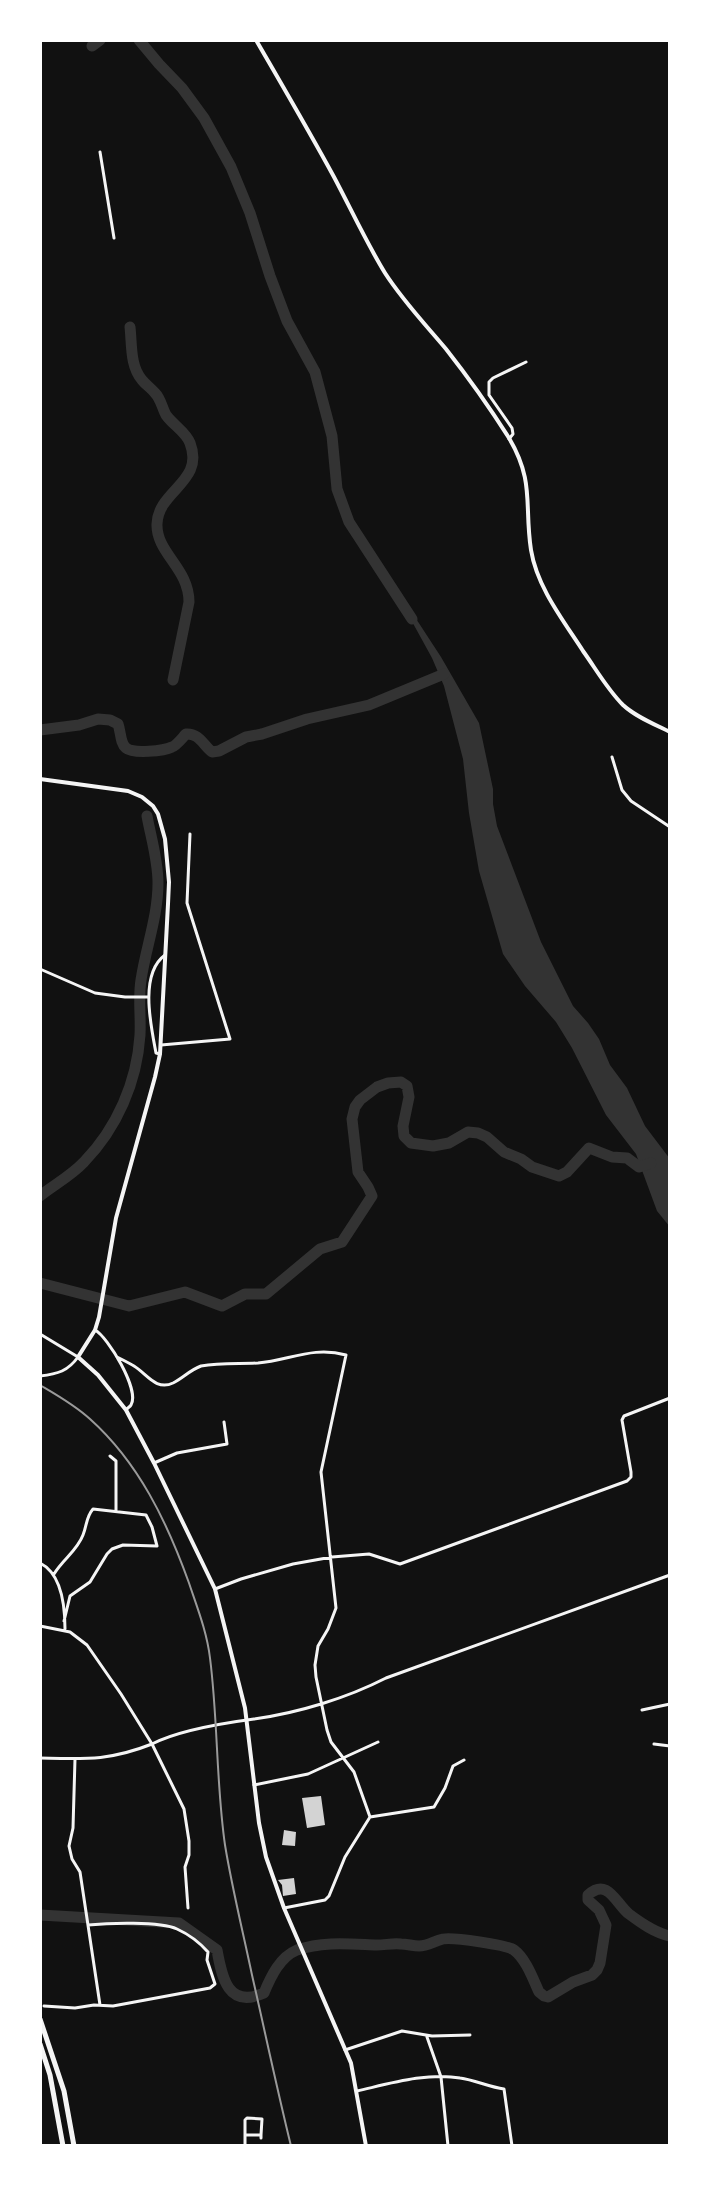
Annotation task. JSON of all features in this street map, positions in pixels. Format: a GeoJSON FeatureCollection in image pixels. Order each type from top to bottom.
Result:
{"type":"FeatureCollection","features":[{"type":"Feature","properties":{"kind":"highway"},"geometry":{"type":"LineString","coordinates":[[40,2019],[64,2091],[74,2146]]}},
{"type":"Feature","properties":{"kind":"highway"},"geometry":{"type":"LineString","coordinates":[[40,2044],[50,2075],[63,2146]]}},
{"type":"Feature","properties":{"kind":"main road"},"geometry":{"type":"LineString","coordinates":[[256,40],[387,275],[448,352],[509,439],[524,471],[529,494],[530,546],[537,574],[545,590],[613,694],[633,712],[670,732]]}},
{"type":"Feature","properties":{"kind":"main road"},"geometry":{"type":"LineString","coordinates":[[40,779],[128,791],[142,797],[158,814],[165,839],[169,882],[160,1054],[116,1218],[95,1330],[78,1357],[98,1375],[126,1410],[215,1589],[247,1719],[262,1843],[284,1908],[354,2075],[366,2146]]}},
{"type":"Feature","properties":{"kind":"street"},"geometry":{"type":"LineString","coordinates":[[100,152],[114,238]]}},
{"type":"Feature","properties":{"kind":"street"},"geometry":{"type":"LineString","coordinates":[[509,439],[513,434],[512,428],[489,395],[489,382],[526,362]]}},
{"type":"Feature","properties":{"kind":"street"},"geometry":{"type":"LineString","coordinates":[[612,757],[622,790],[631,801],[670,827]]}},
{"type":"Feature","properties":{"kind":"street"},"geometry":{"type":"LineString","coordinates":[[161,1045],[230,1039],[187,903],[190,834]]}},
{"type":"Feature","properties":{"kind":"street"},"geometry":{"type":"LineString","coordinates":[[160,1054],[156,1053],[147,997],[156,964],[166,954]]}},
{"type":"Feature","properties":{"kind":"street"},"geometry":{"type":"LineString","coordinates":[[40,969],[95,993],[147,997]]}},
{"type":"Feature","properties":{"kind":"street"},"geometry":{"type":"LineString","coordinates":[[95,1330],[104,1335],[128,1378],[132,1401],[126,1410]]}},
{"type":"Feature","properties":{"kind":"street"},"geometry":{"type":"LineString","coordinates":[[40,1334],[78,1357],[66,1371],[40,1376]]}},
{"type":"Feature","properties":{"kind":"street"},"geometry":{"type":"LineString","coordinates":[[117,1357],[139,1369],[151,1381],[165,1385],[201,1366],[259,1363],[306,1353],[346,1355],[321,1472],[336,1608],[318,1646],[315,1665],[331,1742],[354,1772],[370,1817]]}},
{"type":"Feature","properties":{"kind":"street"},"geometry":{"type":"LineString","coordinates":[[215,1589],[293,1564],[332,1557],[369,1554],[400,1564],[627,1481],[631,1472],[622,1420],[624,1416],[670,1398]]}},
{"type":"Feature","properties":{"kind":"street"},"geometry":{"type":"LineString","coordinates":[[154,1463],[177,1453],[227,1444],[224,1422]]}},
{"type":"Feature","properties":{"kind":"street"},"geometry":{"type":"LineString","coordinates":[[110,1456],[116,1461],[116,1511]]}},
{"type":"Feature","properties":{"kind":"street"},"geometry":{"type":"LineString","coordinates":[[54,1574],[76,1548],[93,1509],[146,1515],[157,1546],[123,1545],[112,1549],[90,1582],[70,1596],[64,1621]]}},
{"type":"Feature","properties":{"kind":"street"},"geometry":{"type":"LineString","coordinates":[[40,1563],[54,1574],[58,1583],[65,1629]]}},
{"type":"Feature","properties":{"kind":"street"},"geometry":{"type":"LineString","coordinates":[[40,1758],[97,1759],[115,1756],[177,1733],[321,1704],[670,1575]]}},
{"type":"Feature","properties":{"kind":"street"},"geometry":{"type":"LineString","coordinates":[[40,1626],[65,1629],[87,1645],[152,1744],[184,1809],[189,1841],[184,1877],[188,1908]]}},
{"type":"Feature","properties":{"kind":"street"},"geometry":{"type":"LineString","coordinates":[[642,1710],[670,1704]]}},
{"type":"Feature","properties":{"kind":"street"},"geometry":{"type":"LineString","coordinates":[[254,1785],[308,1774],[378,1742]]}},
{"type":"Feature","properties":{"kind":"street"},"geometry":{"type":"LineString","coordinates":[[654,1744],[670,1746]]}},
{"type":"Feature","properties":{"kind":"street"},"geometry":{"type":"LineString","coordinates":[[75,1759],[73,1828],[69,1846],[80,1872],[100,2005]]}},
{"type":"Feature","properties":{"kind":"street"},"geometry":{"type":"LineString","coordinates":[[284,1908],[325,1900],[345,1857],[370,1817],[434,1807],[453,1766],[464,1760]]}},
{"type":"Feature","properties":{"kind":"street"},"geometry":{"type":"LineString","coordinates":[[44,2006],[75,2008],[131,2004],[210,1988],[215,1984],[207,1960],[208,1952],[179,1929],[170,1926],[88,1924]]}},
{"type":"Feature","properties":{"kind":"street"},"geometry":{"type":"LineString","coordinates":[[345,2050],[402,2031],[427,2036],[470,2035]]}},
{"type":"Feature","properties":{"kind":"street"},"geometry":{"type":"LineString","coordinates":[[427,2036],[441,2077],[448,2146]]}},
{"type":"Feature","properties":{"kind":"street"},"geometry":{"type":"LineString","coordinates":[[357,2091],[441,2077],[460,2078],[504,2089],[512,2146]]}},
{"type":"Feature","properties":{"kind":"street"},"geometry":{"type":"LineString","coordinates":[[40,2095],[40,2131]]}},
{"type":"Feature","properties":{"kind":"street"},"geometry":{"type":"LineString","coordinates":[[245,2135],[261,2137],[262,2119],[245,2120],[245,2135],[245,2146]]}},
{"type":"Feature","properties":{"kind":"shaded area"},"geometry":{"type":"Polygon","coordinates":[[[381,565],[441,657],[479,723],[493,789],[497,826],[541,942],[573,1006],[599,1039],[610,1065],[627,1088],[645,1126],[670,1159],[670,1227],[657,1211],[636,1154],[606,1115],[572,1048],[556,1022],[503,954],[479,871],[463,759],[444,686],[381,565]]]}},
{"type":"Feature","properties":{"kind":"building"},"geometry":{"type":"Polygon","coordinates":[[[321,1796],[325,1825],[307,1828],[302,1798],[321,1796]]]}},
{"type":"Feature","properties":{"kind":"building"},"geometry":{"type":"Polygon","coordinates":[[[284,1830],[296,1832],[295,1846],[282,1845],[284,1830]]]}},
{"type":"Feature","properties":{"kind":"building"},"geometry":{"type":"Polygon","coordinates":[[[294,1878],[296,1894],[283,1896],[278,1880],[294,1878]]]}},
{"type":"Feature","properties":{"kind":"waterway"},"geometry":{"type":"LineString","coordinates":[[92,46],[100,40]]}},
{"type":"Feature","properties":{"kind":"waterway"},"geometry":{"type":"LineString","coordinates":[[139,40],[204,118],[231,167],[287,321],[315,372],[332,436],[337,489],[349,522],[412,619]]}},
{"type":"Feature","properties":{"kind":"waterway"},"geometry":{"type":"LineString","coordinates":[[130,327],[135,368],[157,395],[166,415],[188,439],[193,456],[186,477],[159,512],[157,524],[162,544],[188,590],[189,602],[173,680]]}},
{"type":"Feature","properties":{"kind":"waterway"},"geometry":{"type":"LineString","coordinates":[[40,730],[98,719],[110,720],[118,724],[123,743],[130,750],[168,748],[190,734],[198,737],[212,752],[246,737],[369,705],[444,674]]}},
{"type":"Feature","properties":{"kind":"waterway"},"geometry":{"type":"LineString","coordinates":[[40,1196],[74,1171],[96,1149],[123,1103],[135,1070],[140,1035],[141,980],[158,883],[147,816]]}},
{"type":"Feature","properties":{"kind":"waterway"},"geometry":{"type":"LineString","coordinates":[[40,1283],[129,1306],[185,1292],[222,1306],[245,1294],[266,1294],[320,1249],[342,1242],[372,1196],[358,1172],[352,1119],[360,1100],[388,1083],[401,1082],[407,1086],[409,1097],[403,1126],[404,1136],[411,1143],[433,1146],[449,1143],[468,1132],[478,1133],[532,1167],[559,1176],[567,1172],[589,1148],[612,1157],[627,1158],[639,1167],[651,1163]]}},
{"type":"Feature","properties":{"kind":"waterway"},"geometry":{"type":"LineString","coordinates":[[40,1915],[179,1923],[217,1950],[221,1971],[229,1988],[242,1997],[264,1993],[281,1962],[291,1953],[307,1947],[337,1944],[419,1946],[443,1939],[468,1940],[514,1950],[526,1964],[539,1992],[548,1997],[597,1970],[606,1925],[599,1910],[588,1900],[588,1895],[601,1889],[611,1894],[638,1921],[670,1936]]}},
{"type":"Feature","properties":{"kind":"railway"},"geometry":{"type":"LineString","coordinates":[[40,1385],[90,1419],[137,1474],[171,1538],[198,1610],[210,1658],[225,1845],[291,2146]]}}]}
